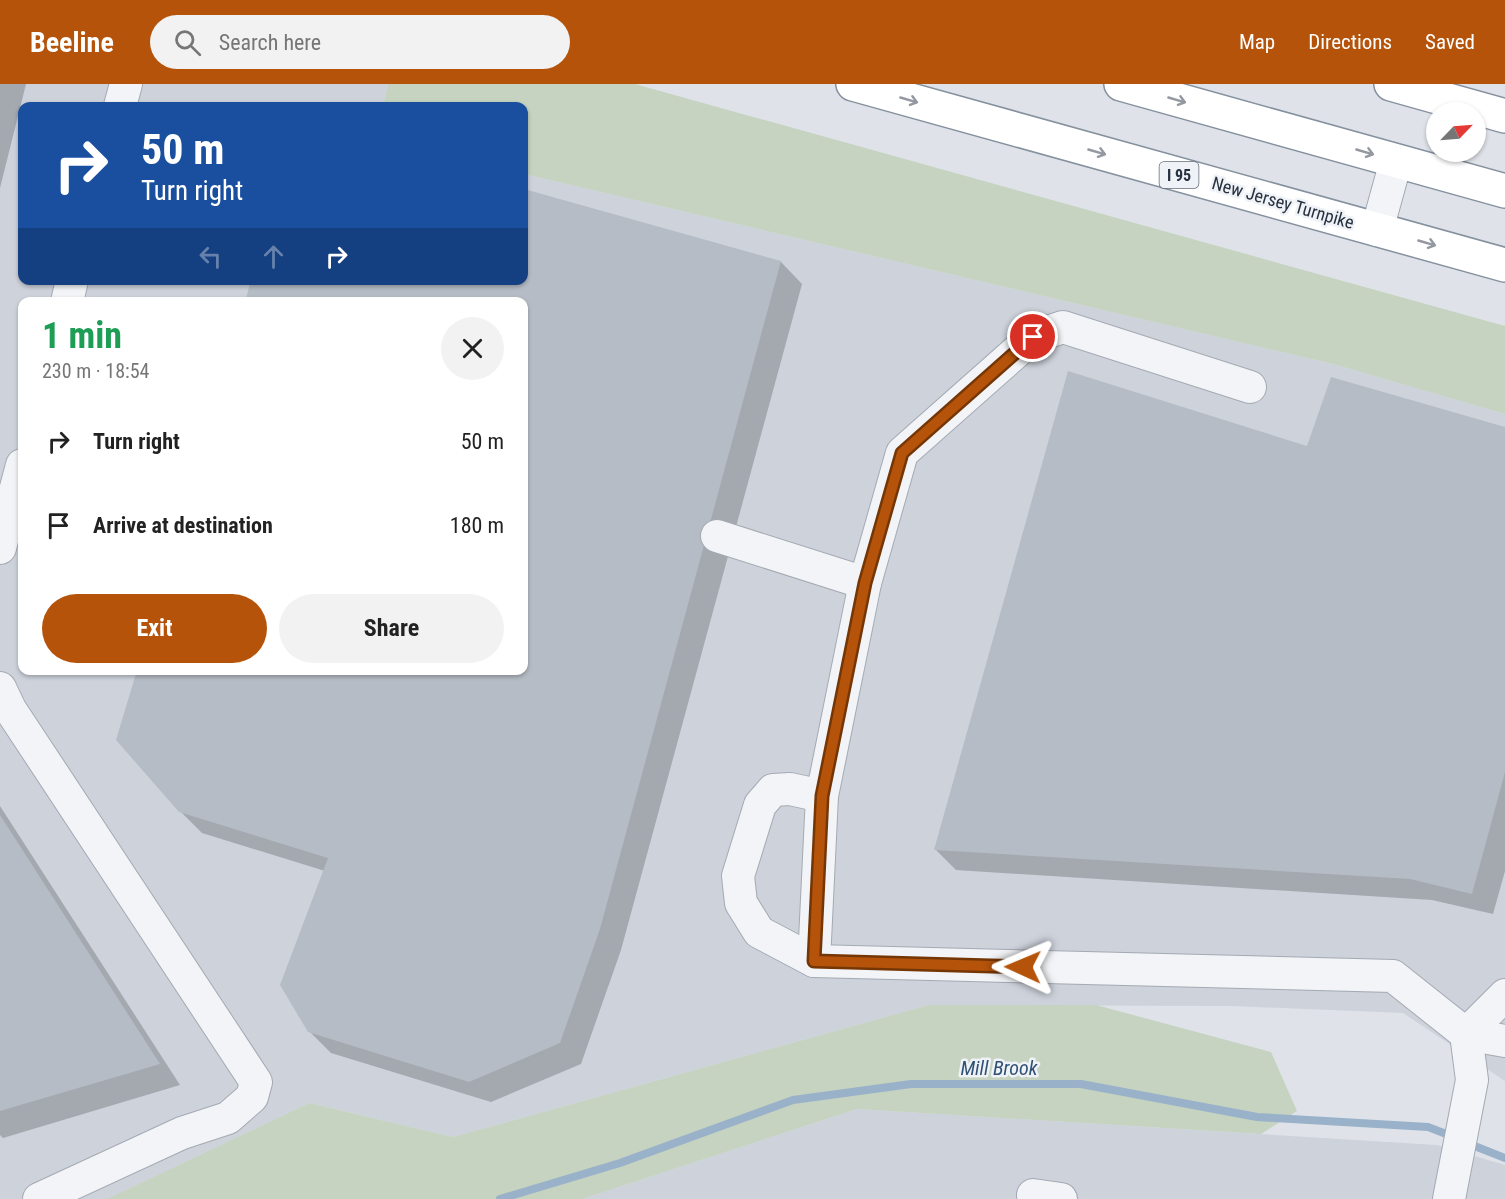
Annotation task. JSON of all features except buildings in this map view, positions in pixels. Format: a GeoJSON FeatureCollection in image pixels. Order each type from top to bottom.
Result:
{"type":"FeatureCollection","features":[{"type":"Feature","properties":{"kind":"highway","name":"New Jersey Turnpike"},"geometry":{"type":"LineString","coordinates":[[853,84],[1505,265]]}},
{"type":"Feature","properties":{"kind":"highway"},"geometry":{"type":"LineString","coordinates":[[1120,84],[1505,191]]}},
{"type":"Feature","properties":{"kind":"highway"},"geometry":{"type":"LineString","coordinates":[[1407,86],[1505,116]]}},
{"type":"Feature","properties":{"kind":"lane"},"geometry":{"type":"LineString","coordinates":[[121,102],[126,84]]}},
{"type":"Feature","properties":{"kind":"lane"},"geometry":{"type":"LineString","coordinates":[[1377,230],[1396,161]]}},
{"type":"Feature","properties":{"kind":"lane"},"geometry":{"type":"LineString","coordinates":[[814,961],[822,796],[865,583],[902,453],[1033,337],[1063,327],[1250,387]]}},
{"type":"Feature","properties":{"kind":"lane"},"geometry":{"type":"LineString","coordinates":[[0,548],[18,480]]}},
{"type":"Feature","properties":{"kind":"lane"},"geometry":{"type":"LineString","coordinates":[[717,536],[865,583]]}},
{"type":"Feature","properties":{"kind":"lane"},"geometry":{"type":"LineString","coordinates":[[0,688],[10,709],[256,1082],[252,1097],[228,1118],[182,1133],[39,1199]]}},
{"type":"Feature","properties":{"kind":"lane"},"geometry":{"type":"LineString","coordinates":[[822,796],[790,789],[773,790],[760,806],[738,876],[741,903],[759,932],[814,961],[1393,976],[1466,1034],[1505,1041]]}},
{"type":"Feature","properties":{"kind":"lane"},"geometry":{"type":"LineString","coordinates":[[1466,1034],[1505,995]]}},
{"type":"Feature","properties":{"kind":"lane"},"geometry":{"type":"LineString","coordinates":[[1449,1199],[1472,1080],[1466,1034]]}},
{"type":"Feature","properties":{"kind":"shaded area"},"geometry":{"type":"Polygon","coordinates":[[[0,84],[388,84],[384,102],[18,102],[18,285],[528,285],[528,175],[1333,364],[1505,414],[1505,1081],[1403,1013],[1231,1006],[929,1005],[453,1137],[309,1103],[107,1199],[0,1199],[0,84]]]}},
{"type":"Feature","properties":{"kind":"shaded area"},"geometry":{"type":"Polygon","coordinates":[[[857,1109],[1437,1145],[1505,1165],[1505,1199],[582,1199],[857,1109]]]}},
{"type":"Feature","properties":{"kind":"green space"},"geometry":{"type":"Polygon","coordinates":[[[388,84],[635,84],[1505,326],[1505,414],[1333,364],[528,175],[528,102],[384,102],[388,84]]]}},
{"type":"Feature","properties":{"kind":"green space"},"geometry":{"type":"Polygon","coordinates":[[[929,1005],[1096,1005],[1271,1052],[1297,1111],[1261,1134],[857,1109],[582,1199],[107,1199],[309,1103],[453,1137],[929,1005]]]}},
{"type":"Feature","properties":{"kind":"waterway","name":"Mill Brook"},"geometry":{"type":"LineString","coordinates":[[500,1199],[620,1163],[793,1100],[911,1084],[1081,1084],[1257,1117],[1428,1127],[1454,1137]]}},
{"type":"Feature","properties":{"kind":"waterway","name":"Mill Brook"},"geometry":{"type":"LineString","coordinates":[[1467,1143],[1505,1158]]}},
{"type":"Feature","properties":{"kind":"route"},"geometry":{"type":"LineString","coordinates":[[1023,967],[814,961],[822,796],[865,583],[902,453],[942,415],[1033,337]]}}]}
